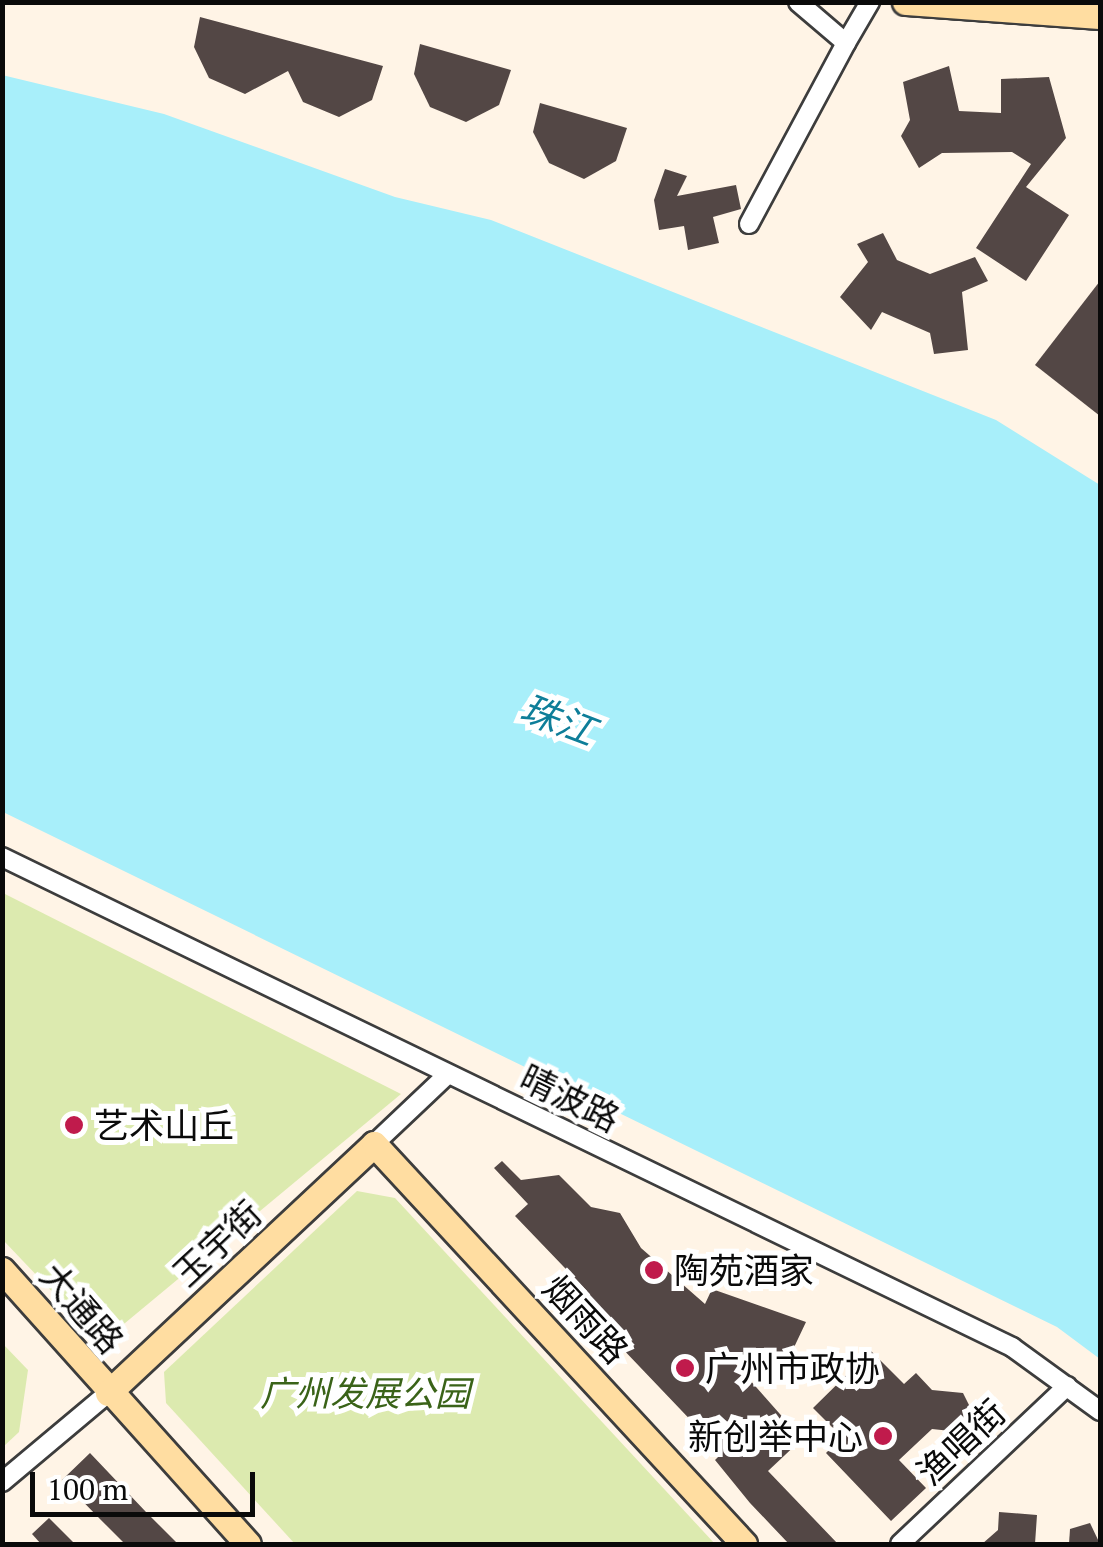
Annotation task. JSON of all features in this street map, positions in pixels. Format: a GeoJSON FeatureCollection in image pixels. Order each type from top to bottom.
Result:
{"type":"FeatureCollection","features":[{"type":"Feature","properties":{"kind":"main road"},"geometry":{"type":"LineString","coordinates":[[904,2],[1100,16]]}},
{"type":"Feature","properties":{"kind":"main road","name":"玉宇街"},"geometry":{"type":"LineString","coordinates":[[108,1392],[374,1144]]}},
{"type":"Feature","properties":{"kind":"main road","name":"烟雨路"},"geometry":{"type":"LineString","coordinates":[[374,1144],[744,1544]]}},
{"type":"Feature","properties":{"kind":"main road","name":"大通路"},"geometry":{"type":"LineString","coordinates":[[2,1270],[248,1544]]}},
{"type":"Feature","properties":{"kind":"main road","name":"大通路"},"geometry":{"type":"LineString","coordinates":[[2,1296],[108,1392]]}},
{"type":"Feature","properties":{"kind":"street"},"geometry":{"type":"LineString","coordinates":[[798,2],[846,42]]}},
{"type":"Feature","properties":{"kind":"street"},"geometry":{"type":"LineString","coordinates":[[749,224],[870,2]]}},
{"type":"Feature","properties":{"kind":"street","name":"晴波路"},"geometry":{"type":"LineString","coordinates":[[2,857],[1012,1347],[1100,1411]]}},
{"type":"Feature","properties":{"kind":"street"},"geometry":{"type":"LineString","coordinates":[[374,1144],[447,1075]]}},
{"type":"Feature","properties":{"kind":"street","name":"渔唱街"},"geometry":{"type":"LineString","coordinates":[[900,1544],[1067,1386]]}},
{"type":"Feature","properties":{"kind":"street"},"geometry":{"type":"LineString","coordinates":[[2,1482],[108,1392]]}},
{"type":"Feature","properties":{"kind":"green space"},"geometry":{"type":"Polygon","coordinates":[[[3,893],[401,1094],[101,1343],[3,1240],[3,893]]]}},
{"type":"Feature","properties":{"kind":"green space","name":"广州发展公园"},"geometry":{"type":"Polygon","coordinates":[[[357,1191],[395,1198],[715,1544],[295,1544],[166,1403],[164,1372],[357,1191]]]}},
{"type":"Feature","properties":{"kind":"green space"},"geometry":{"type":"Polygon","coordinates":[[[3,1344],[28,1370],[19,1432],[3,1447],[3,1344]]]}},
{"type":"Feature","properties":{"kind":"water","name":"珠江"},"geometry":{"type":"Polygon","coordinates":[[[2,75],[164,114],[395,197],[491,220],[996,420],[1100,485],[1100,1359],[1057,1327],[3,812],[2,75]]]}},
{"type":"Feature","properties":{"kind":"building"},"geometry":{"type":"Polygon","coordinates":[[[200,17],[383,66],[372,100],[339,117],[303,102],[288,71],[245,94],[209,78],[194,47],[200,17]]]}},
{"type":"Feature","properties":{"kind":"building"},"geometry":{"type":"Polygon","coordinates":[[[420,44],[511,70],[499,105],[466,122],[430,107],[414,74],[420,44]]]}},
{"type":"Feature","properties":{"kind":"building"},"geometry":{"type":"Polygon","coordinates":[[[949,66],[959,111],[1001,113],[1001,79],[1049,77],[1066,138],[1026,187],[1069,215],[1026,281],[976,248],[1031,164],[1012,152],[942,153],[919,168],[901,136],[910,120],[903,82],[949,66]]]}},
{"type":"Feature","properties":{"kind":"building"},"geometry":{"type":"Polygon","coordinates":[[[540,103],[627,128],[616,161],[584,179],[549,163],[533,132],[540,103]]]}},
{"type":"Feature","properties":{"kind":"building"},"geometry":{"type":"Polygon","coordinates":[[[665,169],[687,176],[677,196],[736,185],[741,209],[713,217],[719,243],[688,250],[684,226],[659,230],[654,200],[665,169]]]}},
{"type":"Feature","properties":{"kind":"building"},"geometry":{"type":"Polygon","coordinates":[[[883,233],[897,260],[930,274],[975,257],[988,281],[962,292],[968,350],[934,354],[930,333],[882,312],[871,330],[840,297],[868,262],[857,244],[883,233]]]}},
{"type":"Feature","properties":{"kind":"building"},"geometry":{"type":"Polygon","coordinates":[[[1100,281],[1100,416],[1035,365],[1100,281]]]}},
{"type":"Feature","properties":{"kind":"building"},"geometry":{"type":"Polygon","coordinates":[[[502,1161],[521,1180],[559,1175],[591,1207],[620,1213],[641,1248],[705,1304],[712,1289],[806,1322],[779,1379],[727,1354],[802,1439],[768,1471],[838,1544],[789,1544],[750,1503],[715,1460],[722,1453],[577,1301],[587,1291],[515,1216],[528,1204],[494,1168],[502,1161]]]}},
{"type":"Feature","properties":{"kind":"building","name":"新创举中心"},"geometry":{"type":"Polygon","coordinates":[[[871,1351],[904,1384],[916,1373],[932,1390],[963,1393],[972,1411],[960,1432],[932,1429],[899,1460],[926,1488],[891,1521],[826,1453],[842,1437],[813,1408],[871,1351]]]}},
{"type":"Feature","properties":{"kind":"building"},"geometry":{"type":"Polygon","coordinates":[[[90,1453],[178,1544],[125,1544],[62,1480],[90,1453]]]}},
{"type":"Feature","properties":{"kind":"building"},"geometry":{"type":"Polygon","coordinates":[[[999,1512],[1037,1515],[1035,1544],[982,1544],[998,1530],[999,1512]]]}},
{"type":"Feature","properties":{"kind":"building"},"geometry":{"type":"Polygon","coordinates":[[[49,1518],[75,1544],[41,1544],[32,1534],[49,1518]]]}},
{"type":"Feature","properties":{"kind":"building"},"geometry":{"type":"Polygon","coordinates":[[[1090,1523],[1100,1544],[1069,1544],[1070,1529],[1090,1523]]]}},
{"type":"Feature","properties":{"kind":"place","name":"艺术山丘"},"geometry":{"type":"Point","coordinates":[74,1125]}},
{"type":"Feature","properties":{"kind":"place","name":"陶苑酒家"},"geometry":{"type":"Point","coordinates":[654,1270]}},
{"type":"Feature","properties":{"kind":"place","name":"广州市政协"},"geometry":{"type":"Point","coordinates":[685,1368]}},
{"type":"Feature","properties":{"kind":"place","name":"新创举中心"},"geometry":{"type":"Point","coordinates":[883,1436]}}]}
